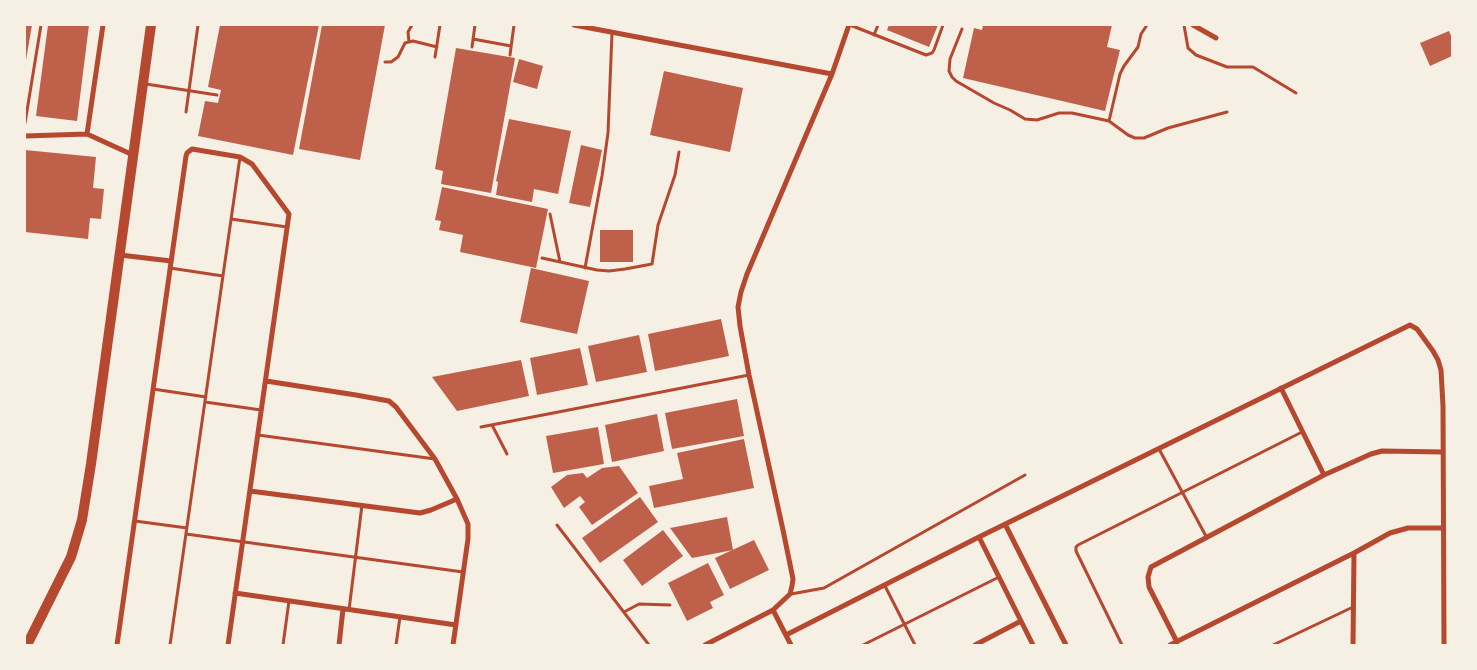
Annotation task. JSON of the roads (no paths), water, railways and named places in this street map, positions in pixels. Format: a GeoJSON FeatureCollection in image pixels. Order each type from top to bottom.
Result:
{"type":"FeatureCollection","features":[{"type":"Feature","properties":{"kind":"main road"},"geometry":{"type":"LineString","coordinates":[[27,645],[71,558],[82,520],[93,454],[151,25]]}},
{"type":"Feature","properties":{"kind":"street"},"geometry":{"type":"LineString","coordinates":[[87,134],[103,25]]}},
{"type":"Feature","properties":{"kind":"street"},"geometry":{"type":"LineString","coordinates":[[574,25],[832,74]]}},
{"type":"Feature","properties":{"kind":"street"},"geometry":{"type":"LineString","coordinates":[[705,645],[773,610],[790,594],[793,579],[749,375],[738,307],[740,292],[747,274],[832,74],[850,25]]}},
{"type":"Feature","properties":{"kind":"street"},"geometry":{"type":"LineString","coordinates":[[1193,25],[1216,38]]}},
{"type":"Feature","properties":{"kind":"street"},"geometry":{"type":"LineString","coordinates":[[25,136],[87,134],[133,155]]}},
{"type":"Feature","properties":{"kind":"street"},"geometry":{"type":"LineString","coordinates":[[117,645],[185,161],[187,153],[192,149],[240,157],[252,164],[290,214],[228,645]]}},
{"type":"Feature","properties":{"kind":"street"},"geometry":{"type":"LineString","coordinates":[[120,255],[171,261]]}},
{"type":"Feature","properties":{"kind":"street"},"geometry":{"type":"LineString","coordinates":[[786,635],[1005,524],[1410,325],[1415,327],[1433,351],[1441,370],[1443,406],[1444,645]]}},
{"type":"Feature","properties":{"kind":"street"},"geometry":{"type":"LineString","coordinates":[[266,381],[389,401],[396,407],[435,459],[458,499],[468,524],[464,572],[453,645]]}},
{"type":"Feature","properties":{"kind":"street"},"geometry":{"type":"LineString","coordinates":[[1281,388],[1324,475]]}},
{"type":"Feature","properties":{"kind":"street"},"geometry":{"type":"LineString","coordinates":[[1177,642],[1149,587],[1148,577],[1151,567],[1324,475],[1371,454],[1382,452],[1443,452]]}},
{"type":"Feature","properties":{"kind":"street"},"geometry":{"type":"LineString","coordinates":[[250,491],[420,513],[458,499]]}},
{"type":"Feature","properties":{"kind":"street"},"geometry":{"type":"LineString","coordinates":[[1005,524],[1066,645]]}},
{"type":"Feature","properties":{"kind":"street"},"geometry":{"type":"LineString","coordinates":[[1170,645],[1397,530],[1408,528],[1443,528]]}},
{"type":"Feature","properties":{"kind":"street"},"geometry":{"type":"LineString","coordinates":[[979,537],[1033,645]]}},
{"type":"Feature","properties":{"kind":"street"},"geometry":{"type":"LineString","coordinates":[[1353,645],[1354,553]]}},
{"type":"Feature","properties":{"kind":"street"},"geometry":{"type":"LineString","coordinates":[[235,593],[456,625]]}},
{"type":"Feature","properties":{"kind":"street"},"geometry":{"type":"LineString","coordinates":[[339,645],[346,609]]}},
{"type":"Feature","properties":{"kind":"street"},"geometry":{"type":"LineString","coordinates":[[773,610],[791,645]]}},
{"type":"Feature","properties":{"kind":"street"},"geometry":{"type":"LineString","coordinates":[[975,645],[1021,621]]}},
{"type":"Feature","properties":{"kind":"lane"},"geometry":{"type":"LineString","coordinates":[[25,123],[40,25]]}},
{"type":"Feature","properties":{"kind":"lane"},"geometry":{"type":"LineString","coordinates":[[186,112],[198,25]]}},
{"type":"Feature","properties":{"kind":"lane"},"geometry":{"type":"LineString","coordinates":[[408,42],[408,32],[412,25]]}},
{"type":"Feature","properties":{"kind":"lane"},"geometry":{"type":"LineString","coordinates":[[435,57],[440,25]]}},
{"type":"Feature","properties":{"kind":"lane"},"geometry":{"type":"LineString","coordinates":[[472,47],[476,25]]}},
{"type":"Feature","properties":{"kind":"lane"},"geometry":{"type":"LineString","coordinates":[[510,55],[514,25]]}},
{"type":"Feature","properties":{"kind":"lane"},"geometry":{"type":"LineString","coordinates":[[850,25],[926,56],[934,50],[943,25]]}},
{"type":"Feature","properties":{"kind":"lane"},"geometry":{"type":"LineString","coordinates":[[874,35],[878,25]]}},
{"type":"Feature","properties":{"kind":"lane"},"geometry":{"type":"LineString","coordinates":[[1109,121],[1120,74],[1138,47],[1141,34],[1147,25]]}},
{"type":"Feature","properties":{"kind":"lane"},"geometry":{"type":"LineString","coordinates":[[1184,25],[1188,48],[1196,56],[1227,67],[1253,67],[1296,93]]}},
{"type":"Feature","properties":{"kind":"lane"},"geometry":{"type":"LineString","coordinates":[[962,29],[948,65],[952,77],[994,104],[1010,110],[1024,119],[1036,120],[1059,113],[1072,113],[1109,121],[1128,135],[1135,138],[1144,138],[1168,128],[1227,112]]}},
{"type":"Feature","properties":{"kind":"lane"},"geometry":{"type":"LineString","coordinates":[[585,268],[608,133],[612,32]]}},
{"type":"Feature","properties":{"kind":"lane"},"geometry":{"type":"LineString","coordinates":[[473,39],[511,46]]}},
{"type":"Feature","properties":{"kind":"lane"},"geometry":{"type":"LineString","coordinates":[[385,62],[391,62],[398,58],[405,43],[408,42],[413,41],[437,47]]}},
{"type":"Feature","properties":{"kind":"lane"},"geometry":{"type":"LineString","coordinates":[[143,84],[217,95]]}},
{"type":"Feature","properties":{"kind":"lane"},"geometry":{"type":"LineString","coordinates":[[542,258],[585,268],[609,271],[625,270],[652,264],[658,225],[675,176],[679,152]]}},
{"type":"Feature","properties":{"kind":"lane"},"geometry":{"type":"LineString","coordinates":[[170,645],[240,157]]}},
{"type":"Feature","properties":{"kind":"lane"},"geometry":{"type":"LineString","coordinates":[[550,214],[560,262]]}},
{"type":"Feature","properties":{"kind":"lane"},"geometry":{"type":"LineString","coordinates":[[231,219],[287,227]]}},
{"type":"Feature","properties":{"kind":"lane"},"geometry":{"type":"LineString","coordinates":[[170,268],[223,276]]}},
{"type":"Feature","properties":{"kind":"lane"},"geometry":{"type":"LineString","coordinates":[[481,428],[749,375]]}},
{"type":"Feature","properties":{"kind":"lane"},"geometry":{"type":"LineString","coordinates":[[153,389],[206,397]]}},
{"type":"Feature","properties":{"kind":"lane"},"geometry":{"type":"LineString","coordinates":[[205,402],[262,410]]}},
{"type":"Feature","properties":{"kind":"lane"},"geometry":{"type":"LineString","coordinates":[[492,425],[507,454]]}},
{"type":"Feature","properties":{"kind":"lane"},"geometry":{"type":"LineString","coordinates":[[1122,645],[1076,551],[1078,545],[1303,432]]}},
{"type":"Feature","properties":{"kind":"lane"},"geometry":{"type":"LineString","coordinates":[[258,435],[435,459]]}},
{"type":"Feature","properties":{"kind":"lane"},"geometry":{"type":"LineString","coordinates":[[1159,448],[1207,538]]}},
{"type":"Feature","properties":{"kind":"lane"},"geometry":{"type":"LineString","coordinates":[[790,594],[824,588],[1025,475]]}},
{"type":"Feature","properties":{"kind":"lane"},"geometry":{"type":"LineString","coordinates":[[346,609],[362,504]]}},
{"type":"Feature","properties":{"kind":"lane"},"geometry":{"type":"LineString","coordinates":[[134,521],[187,528]]}},
{"type":"Feature","properties":{"kind":"lane"},"geometry":{"type":"LineString","coordinates":[[557,525],[649,645]]}},
{"type":"Feature","properties":{"kind":"lane"},"geometry":{"type":"LineString","coordinates":[[186,534],[464,572]]}},
{"type":"Feature","properties":{"kind":"lane"},"geometry":{"type":"LineString","coordinates":[[863,645],[999,576]]}},
{"type":"Feature","properties":{"kind":"lane"},"geometry":{"type":"LineString","coordinates":[[885,586],[915,645]]}},
{"type":"Feature","properties":{"kind":"lane"},"geometry":{"type":"LineString","coordinates":[[283,645],[289,601]]}},
{"type":"Feature","properties":{"kind":"lane"},"geometry":{"type":"LineString","coordinates":[[624,612],[639,604],[670,605]]}},
{"type":"Feature","properties":{"kind":"lane"},"geometry":{"type":"LineString","coordinates":[[1274,645],[1353,607]]}},
{"type":"Feature","properties":{"kind":"lane"},"geometry":{"type":"LineString","coordinates":[[396,645],[400,617]]}}]}
